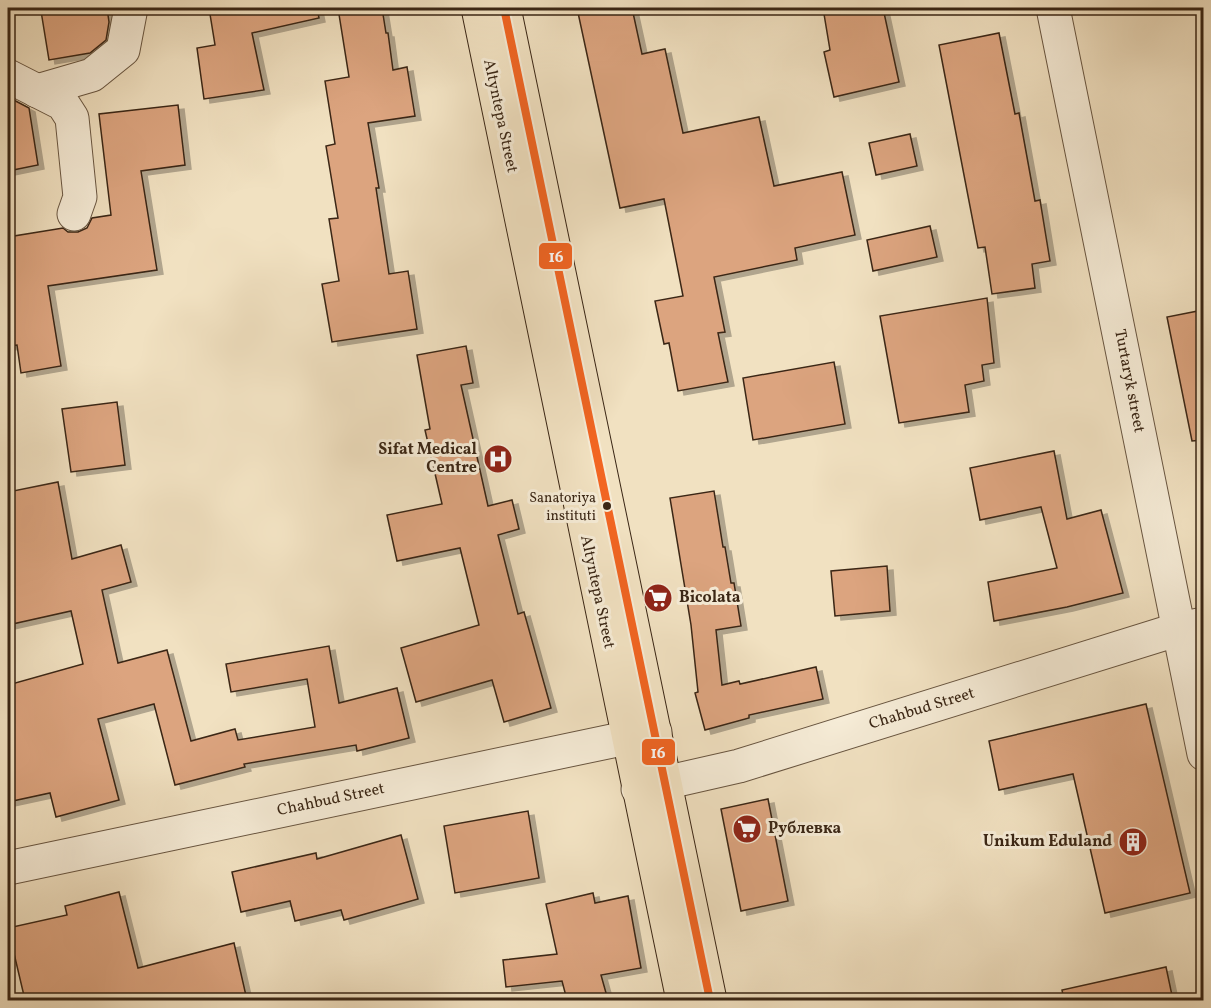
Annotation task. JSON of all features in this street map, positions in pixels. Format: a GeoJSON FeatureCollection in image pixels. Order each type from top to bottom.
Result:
{"type":"FeatureCollection","features":[{"type":"Feature","properties":{"kind":"main road","name":"Altyntepa Street"},"geometry":{"type":"LineString","coordinates":[[478,8],[652,786],[710,1000]]}},
{"type":"Feature","properties":{"kind":"main road","name":"Altyntepa Street"},"geometry":{"type":"LineString","coordinates":[[504,8],[641,735]]}},
{"type":"Feature","properties":{"kind":"main road","name":"Altyntepa Street"},"geometry":{"type":"LineString","coordinates":[[652,786],[683,1000]]}},
{"type":"Feature","properties":{"kind":"street"},"geometry":{"type":"LineString","coordinates":[[37,91],[92,75],[123,50],[132,8]]}},
{"type":"Feature","properties":{"kind":"street","name":"Turtaryk street"},"geometry":{"type":"LineString","coordinates":[[1053,8],[1191,626],[1203,754]]}},
{"type":"Feature","properties":{"kind":"street"},"geometry":{"type":"LineString","coordinates":[[8,76],[63,104],[72,118],[80,197],[74,214]]}},
{"type":"Feature","properties":{"kind":"street","name":"Chahbud Street"},"geometry":{"type":"LineString","coordinates":[[652,786],[739,766],[1191,626]]}},
{"type":"Feature","properties":{"kind":"street","name":"Chahbud Street"},"geometry":{"type":"LineString","coordinates":[[8,868],[641,735]]}},
{"type":"Feature","properties":{"kind":"building"},"geometry":{"type":"Polygon","coordinates":[[[62,8],[107,8],[109,22],[106,40],[90,53],[49,60],[41,11],[62,8]]]}},
{"type":"Feature","properties":{"kind":"building"},"geometry":{"type":"Polygon","coordinates":[[[209,8],[317,8],[319,18],[252,33],[264,90],[204,99],[197,48],[215,45],[209,8]]]}},
{"type":"Feature","properties":{"kind":"building"},"geometry":{"type":"Polygon","coordinates":[[[338,8],[382,8],[393,70],[407,67],[415,116],[368,123],[379,188],[376,188],[389,274],[408,271],[417,329],[332,342],[322,284],[339,281],[329,219],[338,218],[326,146],[335,144],[325,81],[349,77],[338,8]]]}},
{"type":"Feature","properties":{"kind":"building"},"geometry":{"type":"Polygon","coordinates":[[[577,8],[632,8],[642,54],[665,49],[683,133],[759,117],[774,186],[842,172],[855,235],[795,248],[797,260],[714,277],[725,332],[718,333],[728,382],[678,391],[669,343],[664,344],[655,301],[683,296],[664,199],[620,208],[577,8]]]}},
{"type":"Feature","properties":{"kind":"building"},"geometry":{"type":"Polygon","coordinates":[[[823,8],[883,8],[899,82],[834,97],[824,52],[830,50],[823,8]]]}},
{"type":"Feature","properties":{"kind":"building"},"geometry":{"type":"Polygon","coordinates":[[[999,33],[1015,114],[1019,113],[1035,201],[1040,200],[1050,261],[1032,264],[1035,288],[992,294],[985,247],[978,248],[939,45],[999,33]]]}},
{"type":"Feature","properties":{"kind":"building"},"geometry":{"type":"Polygon","coordinates":[[[8,97],[29,108],[38,165],[8,171],[8,97]]]}},
{"type":"Feature","properties":{"kind":"building"},"geometry":{"type":"Polygon","coordinates":[[[178,105],[185,165],[141,171],[157,270],[48,286],[61,366],[21,373],[17,345],[8,346],[8,237],[63,228],[68,232],[78,232],[87,228],[92,218],[111,215],[99,114],[178,105]]]}},
{"type":"Feature","properties":{"kind":"building"},"geometry":{"type":"Polygon","coordinates":[[[910,134],[917,166],[876,175],[869,143],[910,134]]]}},
{"type":"Feature","properties":{"kind":"building"},"geometry":{"type":"Polygon","coordinates":[[[930,226],[937,257],[873,271],[867,240],[930,226]]]}},
{"type":"Feature","properties":{"kind":"building"},"geometry":{"type":"Polygon","coordinates":[[[987,298],[994,363],[982,365],[984,381],[965,385],[969,412],[899,423],[880,316],[987,298]]]}},
{"type":"Feature","properties":{"kind":"building"},"geometry":{"type":"Polygon","coordinates":[[[1203,310],[1203,440],[1192,441],[1167,317],[1203,310]]]}},
{"type":"Feature","properties":{"kind":"building"},"geometry":{"type":"Polygon","coordinates":[[[466,346],[473,383],[461,385],[488,506],[512,500],[519,529],[498,535],[518,614],[524,612],[551,708],[504,722],[492,680],[416,702],[401,648],[479,625],[460,548],[397,561],[387,515],[442,504],[425,430],[430,429],[417,355],[466,346]]]}},
{"type":"Feature","properties":{"kind":"building"},"geometry":{"type":"Polygon","coordinates":[[[834,362],[845,424],[753,440],[743,378],[834,362]]]}},
{"type":"Feature","properties":{"kind":"building"},"geometry":{"type":"Polygon","coordinates":[[[117,402],[125,465],[71,472],[62,409],[117,402]]]}},
{"type":"Feature","properties":{"kind":"building"},"geometry":{"type":"Polygon","coordinates":[[[1054,451],[1067,519],[1101,510],[1123,593],[1067,607],[994,621],[988,582],[1057,568],[1041,507],[980,520],[970,468],[1054,451]]]}},
{"type":"Feature","properties":{"kind":"building"},"geometry":{"type":"Polygon","coordinates":[[[58,482],[72,559],[121,545],[131,582],[102,590],[118,663],[167,650],[191,741],[235,729],[238,740],[315,727],[307,679],[231,692],[226,664],[329,646],[339,703],[397,688],[409,738],[357,751],[356,745],[244,764],[245,767],[175,785],[154,704],[98,719],[119,800],[56,817],[50,793],[8,802],[8,685],[83,664],[71,611],[8,625],[8,492],[58,482]]]}},
{"type":"Feature","properties":{"kind":"building"},"geometry":{"type":"Polygon","coordinates":[[[714,491],[723,547],[725,547],[731,583],[734,583],[741,626],[716,630],[722,685],[739,681],[740,684],[816,667],[823,699],[749,715],[749,718],[705,730],[695,693],[698,692],[691,625],[670,498],[714,491]]]}},
{"type":"Feature","properties":{"kind":"building"},"geometry":{"type":"Polygon","coordinates":[[[887,566],[890,611],[835,616],[831,571],[887,566]]]}},
{"type":"Feature","properties":{"kind":"building","name":"Unikum Eduland"},"geometry":{"type":"Polygon","coordinates":[[[1146,704],[1190,893],[1105,913],[1073,774],[999,790],[989,741],[1146,704]]]}},
{"type":"Feature","properties":{"kind":"building"},"geometry":{"type":"Polygon","coordinates":[[[768,799],[788,901],[741,911],[721,809],[768,799]]]}},
{"type":"Feature","properties":{"kind":"building"},"geometry":{"type":"Polygon","coordinates":[[[528,811],[539,878],[455,893],[444,826],[528,811]]]}},
{"type":"Feature","properties":{"kind":"building"},"geometry":{"type":"Polygon","coordinates":[[[401,835],[418,899],[344,920],[341,910],[295,921],[290,901],[241,912],[232,872],[316,853],[317,859],[401,835]]]}},
{"type":"Feature","properties":{"kind":"building"},"geometry":{"type":"Polygon","coordinates":[[[119,892],[138,968],[234,943],[247,1000],[25,1000],[8,928],[67,915],[65,906],[119,892]]]}},
{"type":"Feature","properties":{"kind":"building"},"geometry":{"type":"Polygon","coordinates":[[[593,893],[595,903],[628,896],[641,968],[601,975],[608,1000],[567,1000],[562,981],[506,987],[503,960],[557,954],[546,904],[593,893]]]}},
{"type":"Feature","properties":{"kind":"building"},"geometry":{"type":"Polygon","coordinates":[[[1166,967],[1173,1000],[1064,1000],[1062,990],[1166,967]]]}},
{"type":"Feature","properties":{"kind":"transit line","name":"16"},"geometry":{"type":"LineString","coordinates":[[504,8],[710,1000]]}},
{"type":"Feature","properties":{"kind":"place","name":"Sifat Medical Centre"},"geometry":{"type":"Point","coordinates":[498,459]}},
{"type":"Feature","properties":{"kind":"place","name":"Sanatoriya instituti"},"geometry":{"type":"Point","coordinates":[607,506]}},
{"type":"Feature","properties":{"kind":"place","name":"Bicolata"},"geometry":{"type":"Point","coordinates":[658,598]}},
{"type":"Feature","properties":{"kind":"place","name":"Рублевка"},"geometry":{"type":"Point","coordinates":[747,829]}},
{"type":"Feature","properties":{"kind":"place","name":"Unikum Eduland"},"geometry":{"type":"Point","coordinates":[1133,842]}}]}
